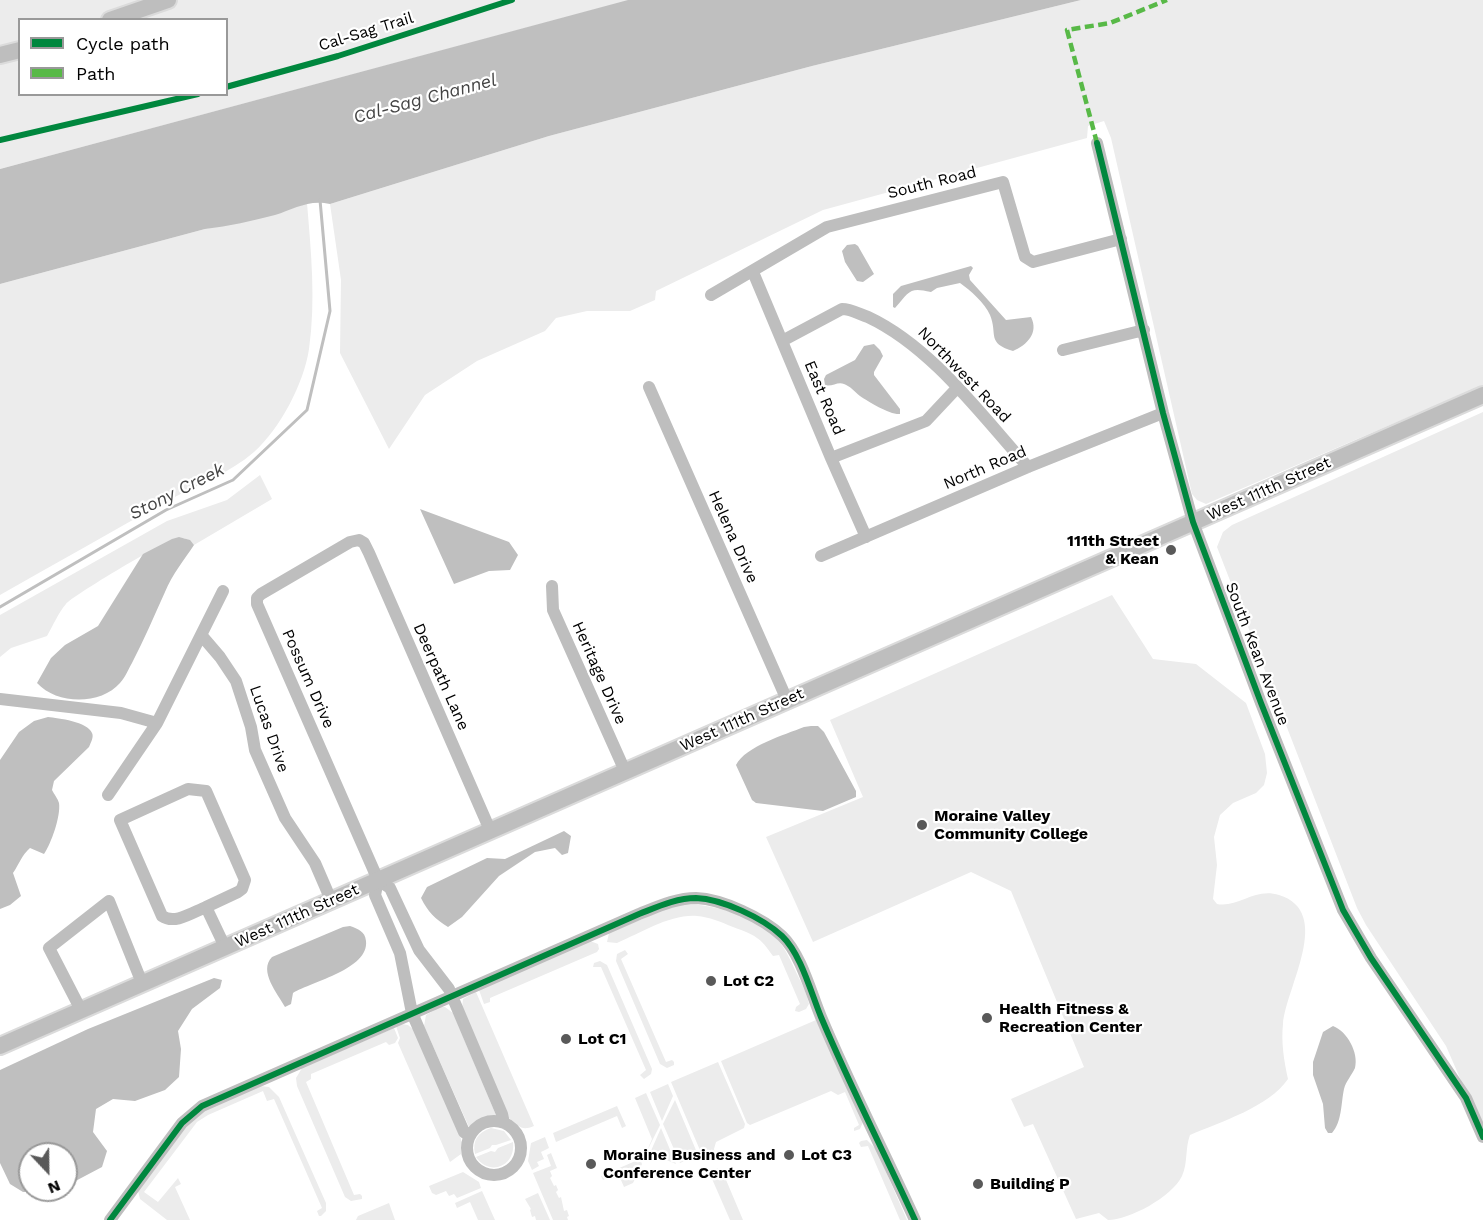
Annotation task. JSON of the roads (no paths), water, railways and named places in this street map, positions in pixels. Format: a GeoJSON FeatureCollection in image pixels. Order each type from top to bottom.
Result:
{"type":"FeatureCollection","features":[{"type":"Feature","properties":{"kind":"main road"},"geometry":{"type":"LineString","coordinates":[[116,18],[168,0]]}},
{"type":"Feature","properties":{"kind":"main road"},"geometry":{"type":"LineString","coordinates":[[0,55],[18,50]]}},
{"type":"Feature","properties":{"kind":"main road","name":"West 111th Street"},"geometry":{"type":"LineString","coordinates":[[0,1046],[1483,395]]}},
{"type":"Feature","properties":{"kind":"street","name":"South Kean Avenue"},"geometry":{"type":"LineString","coordinates":[[1097,143],[1163,413],[1193,522],[1343,910],[1371,958],[1466,1098],[1483,1137]]}},
{"type":"Feature","properties":{"kind":"street","name":"South Road"},"geometry":{"type":"LineString","coordinates":[[711,295],[827,228],[1003,182],[1025,257],[1032,262],[1121,239]]}},
{"type":"Feature","properties":{"kind":"street","name":"East Road"},"geometry":{"type":"LineString","coordinates":[[753,272],[866,537]]}},
{"type":"Feature","properties":{"kind":"street","name":"Northwest Road"},"geometry":{"type":"LineString","coordinates":[[782,341],[842,309],[851,310],[889,327],[912,343],[957,388],[1028,467]]}},
{"type":"Feature","properties":{"kind":"street"},"geometry":{"type":"LineString","coordinates":[[1063,350],[1144,330]]}},
{"type":"Feature","properties":{"kind":"street","name":"Helena Drive"},"geometry":{"type":"LineString","coordinates":[[649,387],[787,700]]}},
{"type":"Feature","properties":{"kind":"street"},"geometry":{"type":"LineString","coordinates":[[831,458],[926,420],[957,388]]}},
{"type":"Feature","properties":{"kind":"street","name":"North Road"},"geometry":{"type":"LineString","coordinates":[[821,556],[1028,467],[1163,413]]}},
{"type":"Feature","properties":{"kind":"street","name":"Deerpath Lane"},"geometry":{"type":"LineString","coordinates":[[359,540],[373,562],[490,830]]}},
{"type":"Feature","properties":{"kind":"street","name":"Possum Drive"},"geometry":{"type":"LineString","coordinates":[[359,540],[344,545],[267,590],[257,598],[257,604],[378,880]]}},
{"type":"Feature","properties":{"kind":"street","name":"Heritage Drive"},"geometry":{"type":"LineString","coordinates":[[552,586],[553,610],[625,771]]}},
{"type":"Feature","properties":{"kind":"street"},"geometry":{"type":"LineString","coordinates":[[108,795],[157,723],[223,591]]}},
{"type":"Feature","properties":{"kind":"street","name":"Lucas Drive"},"geometry":{"type":"LineString","coordinates":[[202,636],[236,681],[251,727],[255,750],[285,818],[315,863],[331,900]]}},
{"type":"Feature","properties":{"kind":"street"},"geometry":{"type":"LineString","coordinates":[[0,699],[121,712],[157,723]]}},
{"type":"Feature","properties":{"kind":"street"},"geometry":{"type":"LineString","coordinates":[[188,789],[206,791],[245,880],[242,889],[238,892],[206,907],[177,919],[171,920],[162,916],[120,820],[188,789]]}},
{"type":"Feature","properties":{"kind":"street"},"geometry":{"type":"LineString","coordinates":[[470,1136],[464,1132],[412,1013],[400,953],[375,895],[378,880],[390,888],[418,950],[452,995],[504,1123]]}},
{"type":"Feature","properties":{"kind":"street"},"geometry":{"type":"LineString","coordinates":[[110,1220],[182,1123],[202,1106],[639,914],[680,900],[696,898],[715,901],[763,921],[784,938],[799,963],[821,1017],[915,1220]]}},
{"type":"Feature","properties":{"kind":"street"},"geometry":{"type":"LineString","coordinates":[[81,1010],[49,948],[110,901],[142,983]]}},
{"type":"Feature","properties":{"kind":"street"},"geometry":{"type":"LineString","coordinates":[[206,907],[225,947]]}},
{"type":"Feature","properties":{"kind":"street"},"geometry":{"type":"LineString","coordinates":[[488,1122],[504,1123],[518,1137],[520,1152],[518,1160],[504,1173],[495,1175],[478,1169],[469,1158],[467,1143],[470,1136],[480,1125],[488,1122]]}},
{"type":"Feature","properties":{"kind":"water","name":"Cal-Sag Channel"},"geometry":{"type":"Polygon","coordinates":[[[628,0],[1081,0],[812,66],[549,136],[330,204],[308,204],[275,215],[205,229],[0,284],[0,169],[628,0]]]}},
{"type":"Feature","properties":{"kind":"water"},"geometry":{"type":"Polygon","coordinates":[[[855,244],[874,274],[863,282],[857,281],[845,262],[842,251],[847,245],[855,244]]]}},
{"type":"Feature","properties":{"kind":"water"},"geometry":{"type":"Polygon","coordinates":[[[971,266],[973,268],[969,275],[970,280],[1006,320],[1031,317],[1033,333],[1027,342],[1013,351],[999,345],[994,337],[988,310],[960,283],[937,288],[931,292],[914,290],[907,294],[895,308],[893,307],[893,294],[901,286],[971,266]]]}},
{"type":"Feature","properties":{"kind":"water"},"geometry":{"type":"Polygon","coordinates":[[[874,344],[883,356],[874,375],[900,409],[900,414],[880,408],[844,384],[825,385],[826,375],[855,360],[864,346],[874,344]]]}},
{"type":"Feature","properties":{"kind":"water"},"geometry":{"type":"Polygon","coordinates":[[[420,509],[509,542],[518,555],[510,570],[489,571],[454,584],[420,509]]]}},
{"type":"Feature","properties":{"kind":"water"},"geometry":{"type":"Polygon","coordinates":[[[179,537],[190,540],[194,545],[171,580],[120,683],[102,695],[79,700],[56,695],[37,683],[51,658],[65,645],[98,626],[143,554],[179,537]]]}},
{"type":"Feature","properties":{"kind":"water"},"geometry":{"type":"Polygon","coordinates":[[[48,717],[85,726],[92,733],[92,738],[89,747],[54,781],[52,790],[58,801],[59,809],[50,844],[44,854],[30,848],[25,854],[13,873],[21,896],[10,905],[0,909],[0,760],[19,732],[34,721],[48,717]]]}},
{"type":"Feature","properties":{"kind":"water"},"geometry":{"type":"Polygon","coordinates":[[[811,726],[818,726],[824,732],[856,791],[856,797],[823,811],[756,803],[752,800],[736,765],[741,758],[766,742],[811,726]]]}},
{"type":"Feature","properties":{"kind":"water"},"geometry":{"type":"Polygon","coordinates":[[[564,831],[571,836],[568,853],[562,855],[555,848],[535,852],[499,876],[462,917],[448,927],[432,915],[421,898],[427,887],[487,858],[505,859],[564,831]]]}},
{"type":"Feature","properties":{"kind":"water"},"geometry":{"type":"Polygon","coordinates":[[[350,926],[361,931],[366,941],[365,951],[359,959],[338,973],[293,993],[291,1004],[285,1007],[268,976],[268,963],[272,957],[350,926]]]}},
{"type":"Feature","properties":{"kind":"water"},"geometry":{"type":"Polygon","coordinates":[[[214,978],[222,980],[220,988],[192,1009],[178,1031],[181,1049],[179,1077],[165,1090],[135,1101],[113,1099],[96,1109],[93,1132],[107,1151],[102,1167],[78,1180],[78,1142],[18,1142],[18,1189],[10,1184],[0,1163],[0,1070],[88,1029],[214,978]]]}},
{"type":"Feature","properties":{"kind":"water"},"geometry":{"type":"Polygon","coordinates":[[[1333,1026],[1351,1043],[1356,1062],[1344,1089],[1338,1123],[1332,1133],[1328,1133],[1325,1128],[1323,1104],[1313,1075],[1313,1062],[1323,1032],[1333,1026]]]}},
{"type":"Feature","properties":{"kind":"waterway","name":"Stony Creek"},"geometry":{"type":"LineString","coordinates":[[0,607],[166,510],[233,480],[307,410],[330,311],[320,200]]}},
{"type":"Feature","properties":{"kind":"place","name":"111th Street & Kean"},"geometry":{"type":"Point","coordinates":[1171,550]}},
{"type":"Feature","properties":{"kind":"place","name":"Moraine Valley Community College"},"geometry":{"type":"Point","coordinates":[922,825]}},
{"type":"Feature","properties":{"kind":"place","name":"Lot C2"},"geometry":{"type":"Point","coordinates":[711,981]}},
{"type":"Feature","properties":{"kind":"place","name":"Health Fitness & Recreation Center"},"geometry":{"type":"Point","coordinates":[987,1018]}},
{"type":"Feature","properties":{"kind":"place","name":"Lot C1"},"geometry":{"type":"Point","coordinates":[566,1039]}},
{"type":"Feature","properties":{"kind":"place","name":"Lot C3"},"geometry":{"type":"Point","coordinates":[789,1155]}},
{"type":"Feature","properties":{"kind":"place","name":"Moraine Business and Conference Center"},"geometry":{"type":"Point","coordinates":[591,1164]}},
{"type":"Feature","properties":{"kind":"place","name":"Building P"},"geometry":{"type":"Point","coordinates":[978,1184]}}]}
